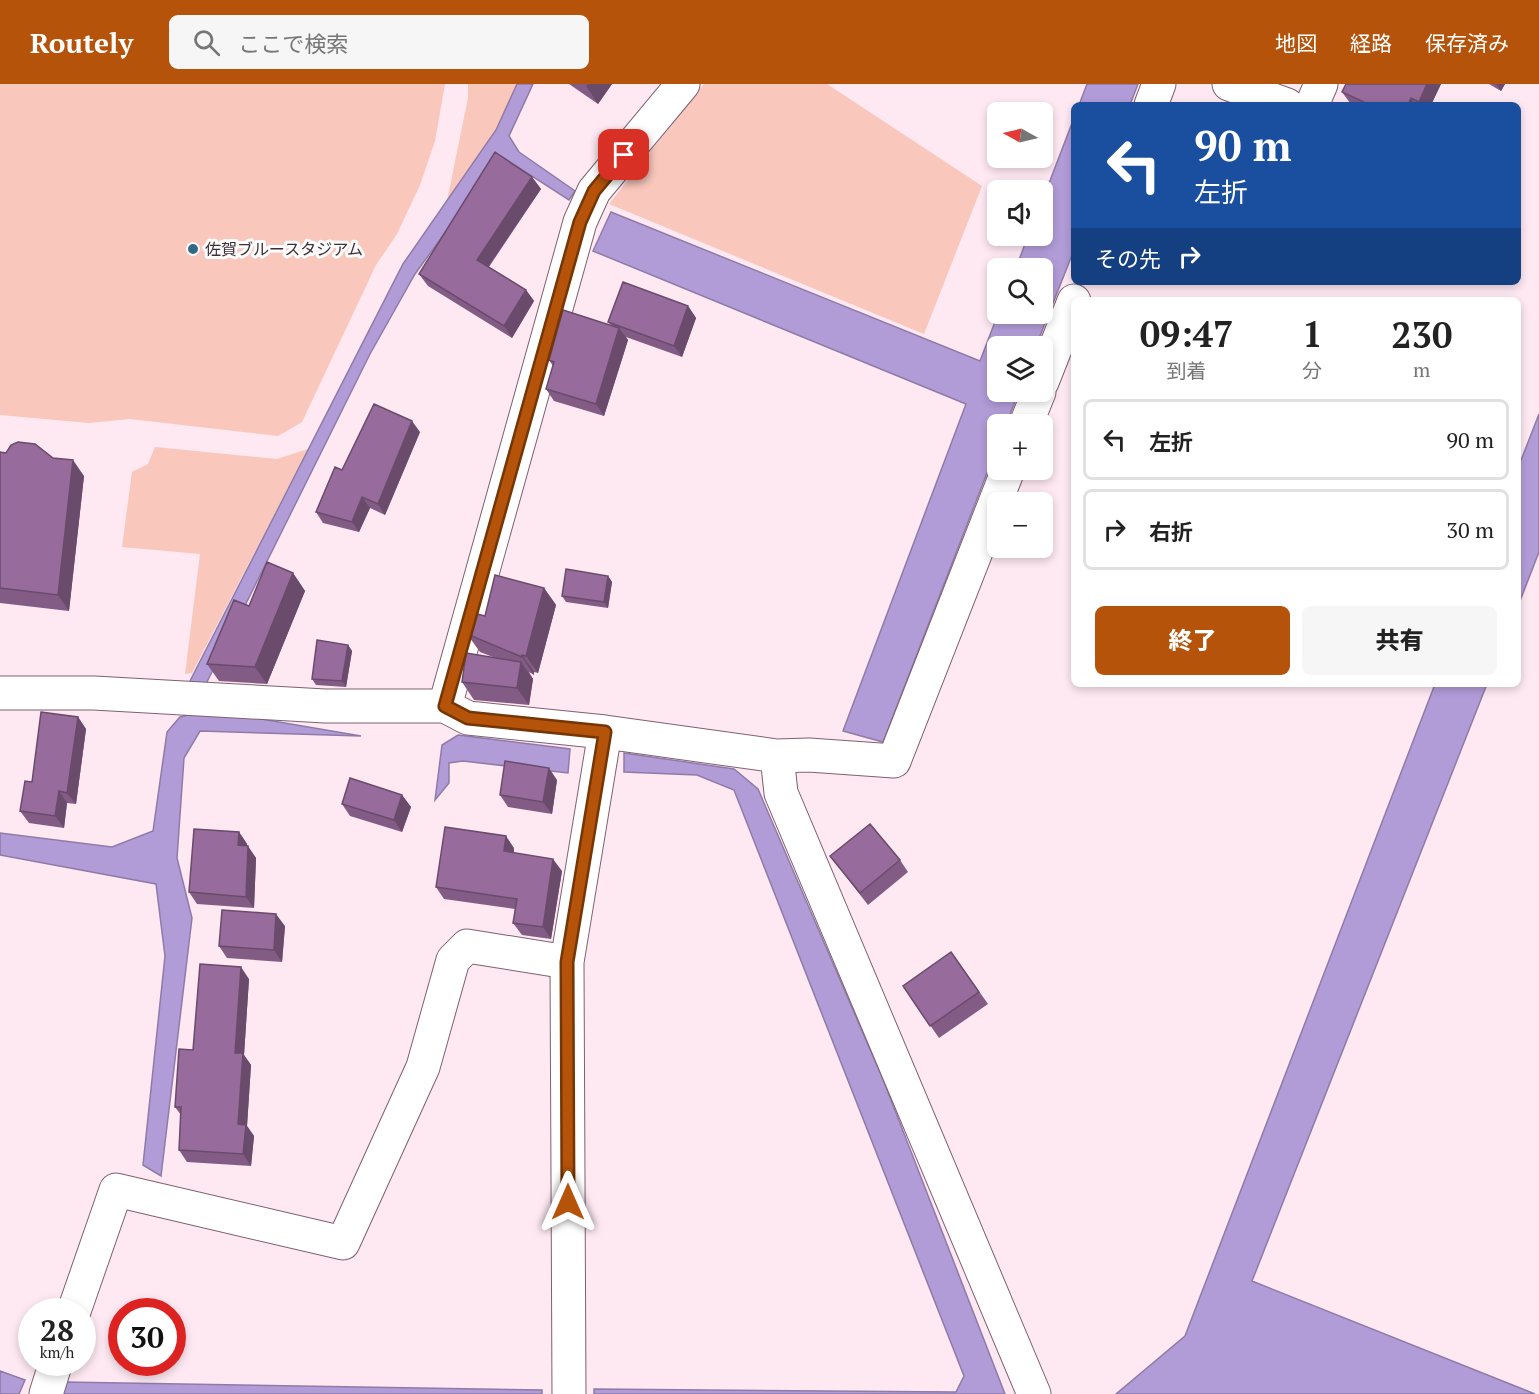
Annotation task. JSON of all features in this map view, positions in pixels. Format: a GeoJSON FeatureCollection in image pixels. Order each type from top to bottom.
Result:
{"type":"FeatureCollection","features":[{"type":"Feature","properties":{"kind":"street"},"geometry":{"type":"LineString","coordinates":[[445,706],[580,222],[594,191],[683,84]]}},
{"type":"Feature","properties":{"kind":"street"},"geometry":{"type":"LineString","coordinates":[[1152,102],[1159,84]]}},
{"type":"Feature","properties":{"kind":"street"},"geometry":{"type":"LineString","coordinates":[[1229,84],[1279,102]]}},
{"type":"Feature","properties":{"kind":"street"},"geometry":{"type":"LineString","coordinates":[[1313,102],[1321,84]]}},
{"type":"Feature","properties":{"kind":"street"},"geometry":{"type":"LineString","coordinates":[[1053,354],[1071,309]]}},
{"type":"Feature","properties":{"kind":"street"},"geometry":{"type":"LineString","coordinates":[[0,693],[94,693],[325,706],[445,706],[468,718],[605,732],[777,756],[809,754],[894,761],[1004,480]]}},
{"type":"Feature","properties":{"kind":"street"},"geometry":{"type":"LineString","coordinates":[[569,1394],[567,962],[605,732]]}},
{"type":"Feature","properties":{"kind":"street"},"geometry":{"type":"LineString","coordinates":[[777,756],[781,793],[1034,1394]]}},
{"type":"Feature","properties":{"kind":"street"},"geometry":{"type":"LineString","coordinates":[[79,1298],[116,1190],[343,1243],[423,1067],[453,960],[467,946],[567,962]]}},
{"type":"Feature","properties":{"kind":"street"},"geometry":{"type":"LineString","coordinates":[[45,1394],[52,1376]]}},
{"type":"Feature","properties":{"kind":"shaded area","name":"佐賀ブルースタジアム"},"geometry":{"type":"Polygon","coordinates":[[[0,84],[445,84],[435,141],[420,185],[397,234],[376,265],[302,422],[278,436],[130,419],[89,423],[0,415],[0,84]]]}},
{"type":"Feature","properties":{"kind":"shaded area"},"geometry":{"type":"Polygon","coordinates":[[[468,84],[517,84],[496,130],[447,201],[468,98],[468,84]]]}},
{"type":"Feature","properties":{"kind":"shaded area"},"geometry":{"type":"Polygon","coordinates":[[[517,84],[533,84],[509,136],[519,152],[575,191],[569,200],[501,156],[415,274],[370,354],[205,686],[189,683],[403,264],[496,130],[517,84]]]}},
{"type":"Feature","properties":{"kind":"shaded area"},"geometry":{"type":"Polygon","coordinates":[[[704,84],[827,84],[982,186],[924,334],[609,204],[704,84]]]}},
{"type":"Feature","properties":{"kind":"shaded area"},"geometry":{"type":"Polygon","coordinates":[[[1087,84],[1138,84],[1131,102],[1080,102],[1087,84]]]}},
{"type":"Feature","properties":{"kind":"shaded area"},"geometry":{"type":"Polygon","coordinates":[[[1071,126],[1071,258],[1053,303],[1053,258],[1020,258],[1024,246],[1053,246],[1053,180],[1050,180],[1071,126]]]}},
{"type":"Feature","properties":{"kind":"shaded area"},"geometry":{"type":"Polygon","coordinates":[[[611,212],[980,361],[987,343],[987,402],[1015,402],[1010,414],[987,414],[987,473],[883,742],[843,731],[966,404],[593,251],[611,212]]]}},
{"type":"Feature","properties":{"kind":"shaded area"},"geometry":{"type":"Polygon","coordinates":[[[994,324],[1045,324],[1040,336],[990,336],[994,324]]]}},
{"type":"Feature","properties":{"kind":"shaded area"},"geometry":{"type":"Polygon","coordinates":[[[1539,414],[1539,552],[1521,598],[1521,460],[1539,414]]]}},
{"type":"Feature","properties":{"kind":"shaded area"},"geometry":{"type":"Polygon","coordinates":[[[155,447],[277,459],[308,449],[192,673],[185,674],[200,554],[122,547],[132,472],[148,464],[155,447]]]}},
{"type":"Feature","properties":{"kind":"shaded area"},"geometry":{"type":"Polygon","coordinates":[[[1434,687],[1486,687],[1252,1281],[1535,1394],[1116,1394],[1185,1336],[1434,687]]]}},
{"type":"Feature","properties":{"kind":"shaded area"},"geometry":{"type":"Polygon","coordinates":[[[208,710],[361,736],[200,731],[184,758],[177,858],[192,918],[161,1176],[143,1165],[165,956],[156,884],[0,855],[0,833],[112,847],[153,831],[167,732],[180,717],[208,710]]]}},
{"type":"Feature","properties":{"kind":"shaded area"},"geometry":{"type":"Polygon","coordinates":[[[458,735],[570,749],[568,773],[463,761],[449,763],[449,783],[435,800],[442,745],[458,735]]]}},
{"type":"Feature","properties":{"kind":"shaded area"},"geometry":{"type":"Polygon","coordinates":[[[624,753],[734,769],[758,789],[884,1082],[1005,1394],[594,1394],[594,1389],[956,1392],[964,1376],[734,790],[697,775],[624,772],[624,753]]]}},
{"type":"Feature","properties":{"kind":"shaded area"},"geometry":{"type":"Polygon","coordinates":[[[0,1371],[25,1380],[19,1394],[0,1394],[0,1371]]]}},
{"type":"Feature","properties":{"kind":"shaded area"},"geometry":{"type":"Polygon","coordinates":[[[64,1382],[542,1390],[542,1394],[61,1394],[64,1382]]]}},
{"type":"Feature","properties":{"kind":"building"},"geometry":{"type":"Polygon","coordinates":[[[1346,84],[1427,84],[1419,102],[1411,98],[1409,102],[1364,102],[1342,92],[1346,84]]]}},
{"type":"Feature","properties":{"kind":"building"},"geometry":{"type":"Polygon","coordinates":[[[495,152],[532,177],[477,260],[526,290],[504,326],[419,274],[495,152]]]}},
{"type":"Feature","properties":{"kind":"building"},"geometry":{"type":"Polygon","coordinates":[[[623,282],[688,306],[674,346],[608,322],[623,282]]]}},
{"type":"Feature","properties":{"kind":"building"},"geometry":{"type":"Polygon","coordinates":[[[563,310],[619,328],[596,404],[546,389],[554,362],[549,360],[563,310]]]}},
{"type":"Feature","properties":{"kind":"building"},"geometry":{"type":"Polygon","coordinates":[[[374,404],[412,421],[378,504],[362,497],[352,522],[316,512],[335,467],[342,470],[374,404]]]}},
{"type":"Feature","properties":{"kind":"building"},"geometry":{"type":"Polygon","coordinates":[[[18,442],[35,444],[53,458],[73,460],[58,595],[0,588],[0,452],[6,453],[11,445],[18,442]]]}},
{"type":"Feature","properties":{"kind":"building"},"geometry":{"type":"Polygon","coordinates":[[[267,562],[293,573],[255,667],[207,664],[234,600],[249,606],[267,562]]]}},
{"type":"Feature","properties":{"kind":"building"},"geometry":{"type":"Polygon","coordinates":[[[566,569],[608,576],[604,602],[562,596],[566,569]]]}},
{"type":"Feature","properties":{"kind":"building"},"geometry":{"type":"Polygon","coordinates":[[[495,575],[544,588],[526,656],[522,655],[522,657],[467,634],[473,613],[485,616],[495,575]]]}},
{"type":"Feature","properties":{"kind":"building"},"geometry":{"type":"Polygon","coordinates":[[[317,640],[348,645],[342,681],[312,679],[317,640]]]}},
{"type":"Feature","properties":{"kind":"building"},"geometry":{"type":"Polygon","coordinates":[[[466,653],[521,662],[517,688],[462,682],[466,653]]]}},
{"type":"Feature","properties":{"kind":"building"},"geometry":{"type":"Polygon","coordinates":[[[41,712],[78,717],[67,793],[59,791],[55,816],[20,811],[25,781],[32,782],[41,712]]]}},
{"type":"Feature","properties":{"kind":"building"},"geometry":{"type":"Polygon","coordinates":[[[505,761],[549,768],[543,802],[500,795],[505,761]]]}},
{"type":"Feature","properties":{"kind":"building"},"geometry":{"type":"Polygon","coordinates":[[[350,778],[402,795],[394,820],[342,804],[350,778]]]}},
{"type":"Feature","properties":{"kind":"building"},"geometry":{"type":"Polygon","coordinates":[[[870,824],[900,860],[860,893],[830,856],[870,824]]]}},
{"type":"Feature","properties":{"kind":"building"},"geometry":{"type":"Polygon","coordinates":[[[445,827],[506,836],[504,851],[553,859],[543,927],[513,923],[517,899],[436,887],[445,827]]]}},
{"type":"Feature","properties":{"kind":"building"},"geometry":{"type":"Polygon","coordinates":[[[194,829],[239,832],[238,845],[248,846],[246,897],[189,892],[194,829]]]}},
{"type":"Feature","properties":{"kind":"building"},"geometry":{"type":"Polygon","coordinates":[[[222,910],[276,914],[274,950],[219,946],[222,910]]]}},
{"type":"Feature","properties":{"kind":"building"},"geometry":{"type":"Polygon","coordinates":[[[951,952],[979,992],[930,1026],[903,986],[951,952]]]}},
{"type":"Feature","properties":{"kind":"building"},"geometry":{"type":"Polygon","coordinates":[[[200,964],[241,967],[235,1053],[243,1053],[238,1124],[246,1125],[243,1154],[179,1150],[181,1107],[175,1107],[179,1049],[193,1050],[200,964]]]}},
{"type":"Feature","properties":{"kind":"place","name":"佐賀ブルースタジアム"},"geometry":{"type":"Point","coordinates":[193,249]}},
{"type":"Feature","properties":{"kind":"route"},"geometry":{"type":"LineString","coordinates":[[568,1202],[567,962],[605,732],[468,718],[445,706],[580,222],[594,191],[624,155]]}}]}
